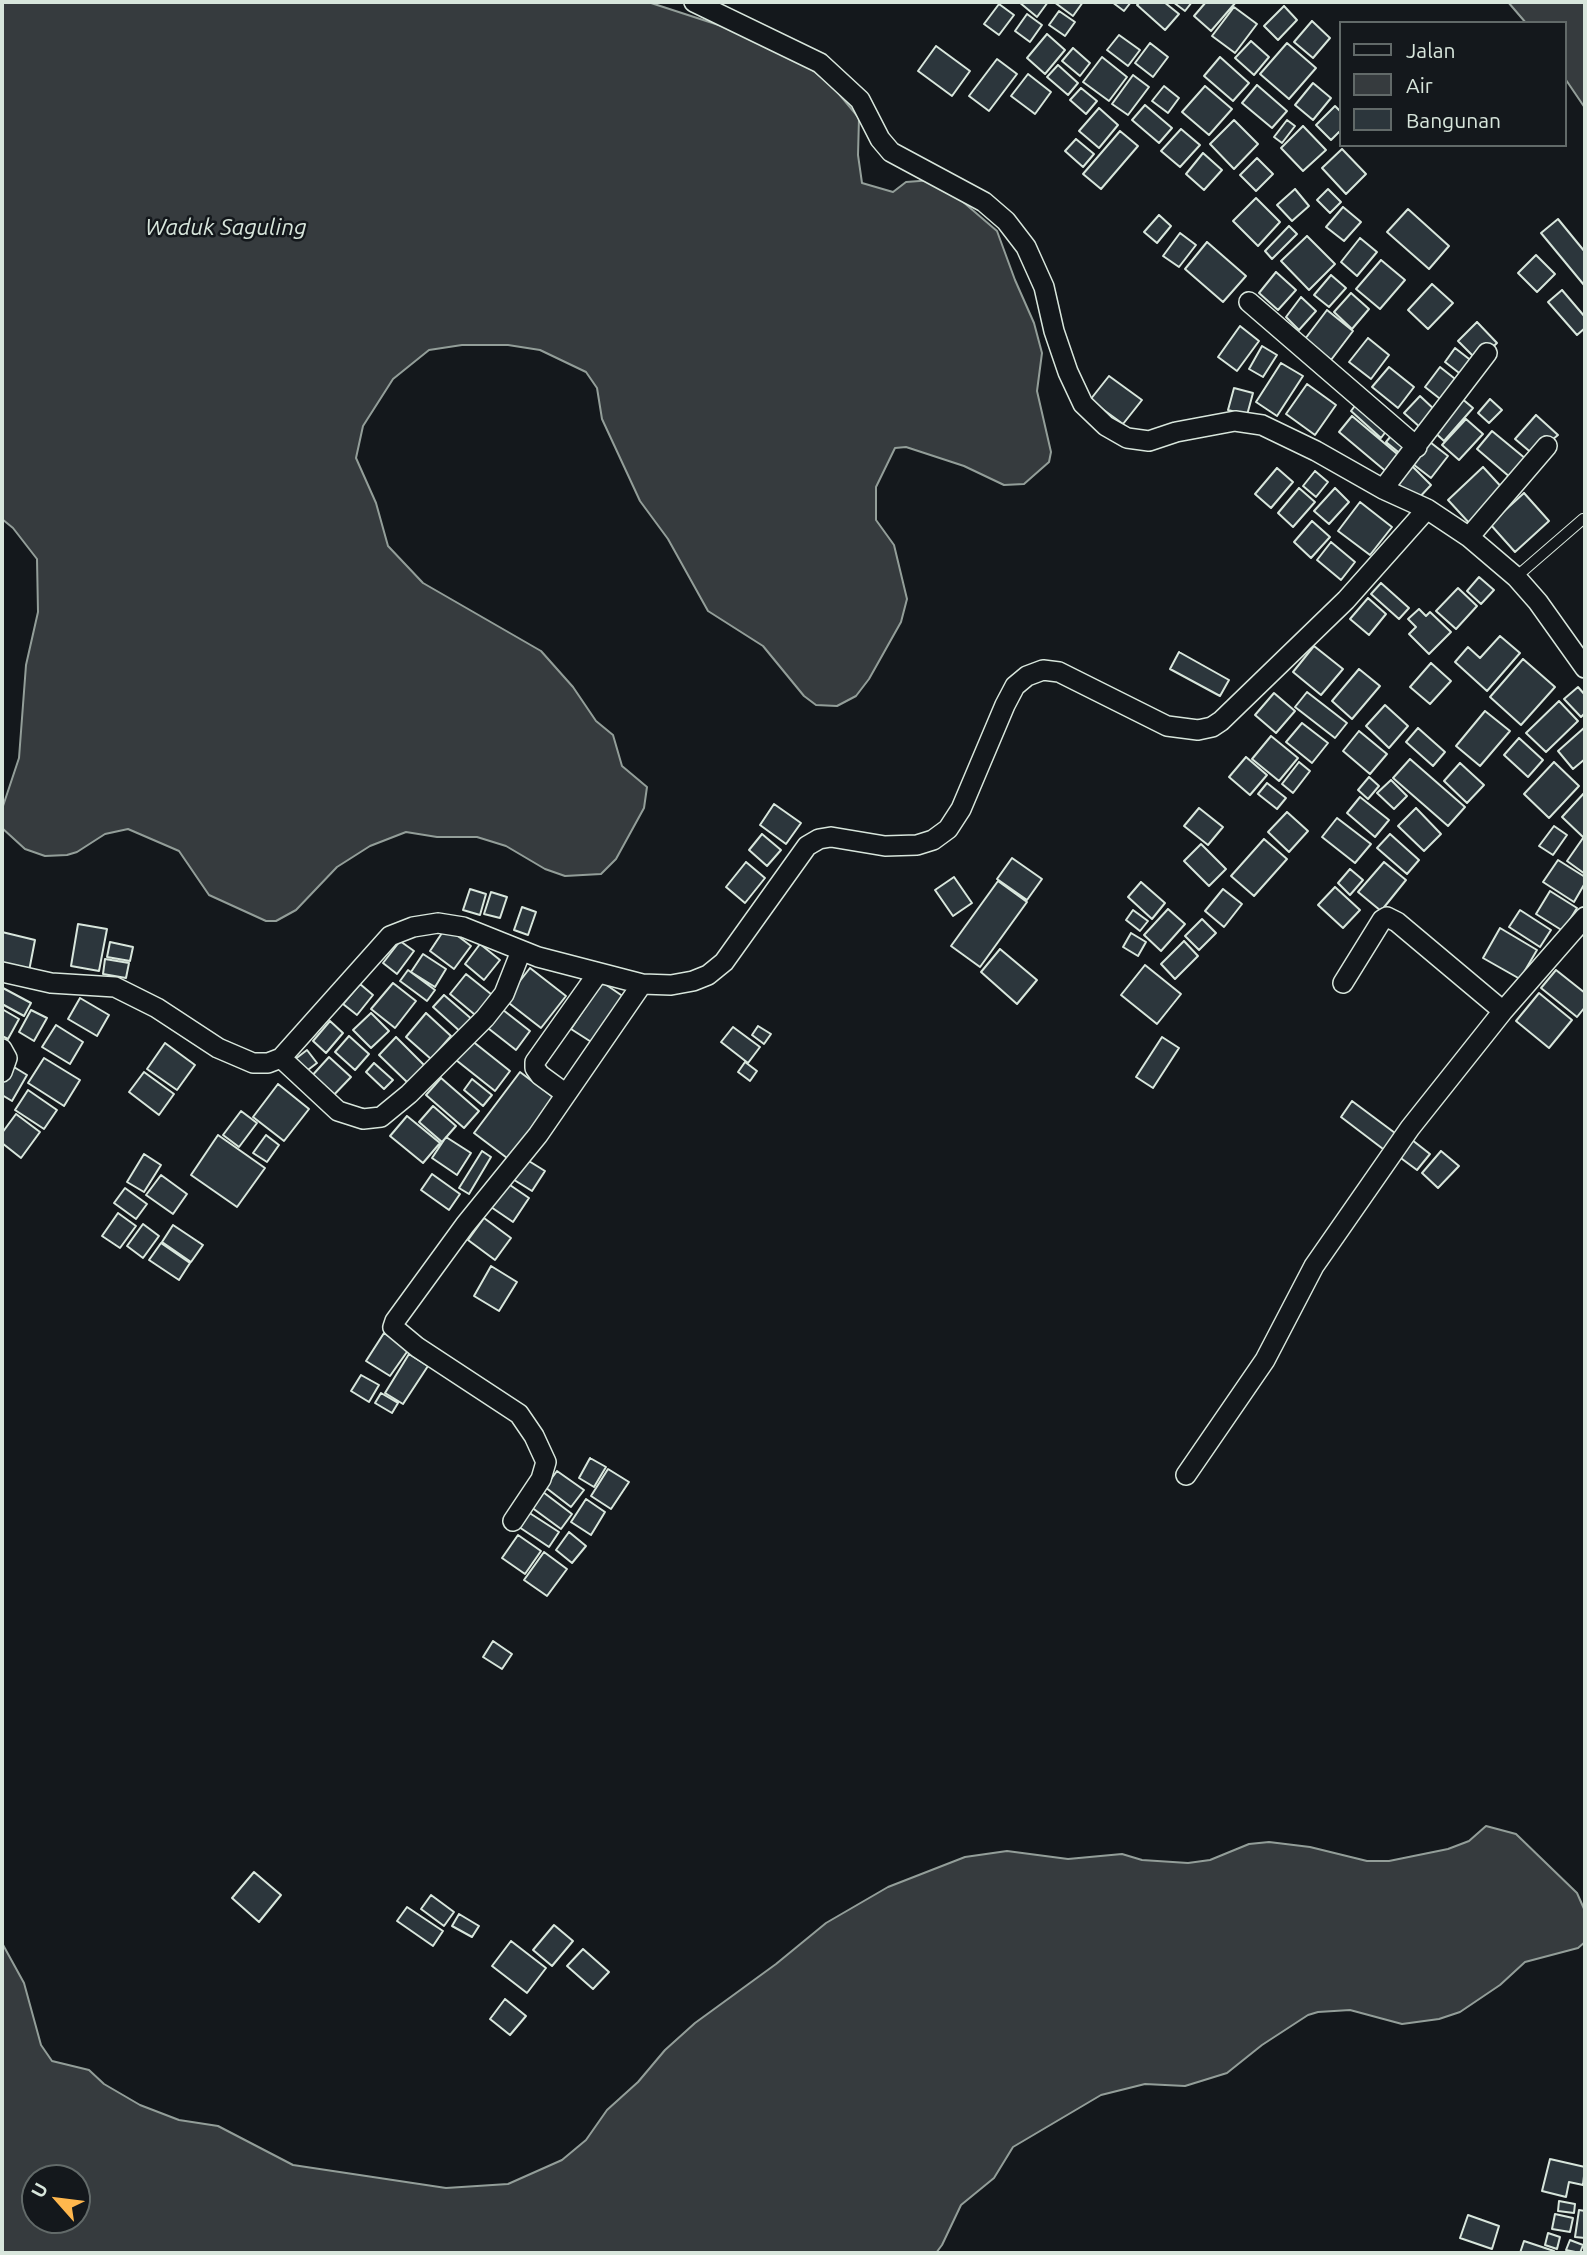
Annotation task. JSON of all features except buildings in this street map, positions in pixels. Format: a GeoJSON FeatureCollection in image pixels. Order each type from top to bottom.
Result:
{"type":"FeatureCollection","features":[{"type":"Feature","properties":{"kind":"street"},"geometry":{"type":"LineString","coordinates":[[694,2],[820,63],[860,100],[880,139],[891,152],[984,202],[1006,221],[1026,247],[1044,287],[1054,331],[1068,372],[1083,404],[1106,426],[1127,438],[1149,441],[1235,421],[1262,425],[1316,451],[1383,489],[1427,509],[1469,537],[1516,576],[1585,668]]}},
{"type":"Feature","properties":{"kind":"street"},"geometry":{"type":"LineString","coordinates":[[1249,302],[1417,447]]}},
{"type":"Feature","properties":{"kind":"street"},"geometry":{"type":"LineString","coordinates":[[1383,489],[1487,354]]}},
{"type":"Feature","properties":{"kind":"street"},"geometry":{"type":"LineString","coordinates":[[1469,537],[1548,446]]}},
{"type":"Feature","properties":{"kind":"street"},"geometry":{"type":"LineString","coordinates":[[2,972],[51,983],[87,987],[109,985],[157,1009],[218,1048],[253,1063],[268,1063],[281,1058],[390,936],[413,927],[438,923],[463,927],[521,951],[642,984],[671,985],[694,981],[708,975],[724,962],[807,846],[819,839],[831,837],[902,847],[933,841],[947,829],[961,809],[1005,705],[1015,686],[1027,676],[1043,670],[1059,672],[1167,726],[1198,730],[1212,727],[1346,600],[1427,509]]}},
{"type":"Feature","properties":{"kind":"street"},"geometry":{"type":"LineString","coordinates":[[1186,1475],[1265,1360],[1314,1266],[1410,1128],[1503,1011],[1585,917]]}},
{"type":"Feature","properties":{"kind":"street"},"geometry":{"type":"LineString","coordinates":[[1343,983],[1382,920],[1387,918],[1397,922],[1503,1011]]}},
{"type":"Feature","properties":{"kind":"street"},"geometry":{"type":"LineString","coordinates":[[281,1058],[338,1111],[363,1119],[381,1118],[409,1094],[485,1018],[504,994],[521,951]]}},
{"type":"Feature","properties":{"kind":"street"},"geometry":{"type":"LineString","coordinates":[[566,1094],[541,1075],[535,1068],[535,1062],[598,974]]}},
{"type":"Feature","properties":{"kind":"street"},"geometry":{"type":"LineString","coordinates":[[513,1521],[541,1479],[546,1462],[534,1436],[519,1414],[418,1347],[393,1327],[465,1225],[538,1135],[642,984]]}},
{"type":"Feature","properties":{"kind":"street"},"geometry":{"type":"LineString","coordinates":[[2,1049],[7,1058],[2,1072]]}},
{"type":"Feature","properties":{"kind":"lane"},"geometry":{"type":"LineString","coordinates":[[1516,576],[1583,519]]}},
{"type":"Feature","properties":{"kind":"water","name":"Waduk Saguling"},"geometry":{"type":"Polygon","coordinates":[[[2,2],[648,2],[740,32],[792,53],[834,88],[859,118],[858,155],[862,183],[893,192],[906,182],[933,180],[997,231],[1034,323],[1042,353],[1037,391],[1051,452],[1049,462],[1024,484],[1004,485],[964,466],[906,447],[895,448],[876,487],[876,520],[894,545],[907,599],[901,622],[869,679],[856,696],[837,706],[816,705],[804,696],[763,646],[708,611],[668,539],[640,501],[602,419],[597,388],[586,372],[540,350],[508,345],[462,345],[429,350],[393,379],[363,426],[356,458],[376,503],[388,546],[423,583],[541,651],[573,687],[596,721],[613,735],[622,766],[647,787],[644,808],[616,859],[601,874],[565,876],[545,869],[506,846],[477,837],[437,837],[406,832],[370,846],[337,867],[296,910],[276,921],[266,921],[209,895],[179,851],[128,829],[105,834],[77,852],[67,855],[45,856],[25,849],[2,828],[2,809],[19,758],[26,665],[38,612],[37,559],[13,528],[2,519],[2,2]]]}},
{"type":"Feature","properties":{"kind":"water"},"geometry":{"type":"Polygon","coordinates":[[[1508,2],[1585,2],[1585,108],[1566,80],[1566,21],[1524,21],[1508,2]]]}},
{"type":"Feature","properties":{"kind":"water"},"geometry":{"type":"Polygon","coordinates":[[[1486,1826],[1516,1834],[1577,1893],[1585,1911],[1585,1942],[1578,1948],[1525,1962],[1500,1985],[1460,2012],[1439,2019],[1402,2024],[1350,2010],[1318,2012],[1308,2015],[1262,2045],[1227,2073],[1185,2086],[1145,2084],[1101,2095],[1013,2147],[994,2178],[961,2205],[936,2253],[2,2253],[2,1943],[24,1983],[41,2045],[52,2061],[89,2070],[104,2084],[140,2105],[179,2120],[218,2126],[293,2165],[446,2188],[508,2184],[562,2160],[586,2140],[607,2110],[695,2023],[776,1964],[826,1923],[888,1887],[965,1857],[1007,1851],[1068,1859],[1122,1854],[1142,1860],[1188,1863],[1210,1860],[1249,1844],[1269,1842],[1310,1847],[1367,1861],[1389,1861],[1448,1849],[1469,1841],[1486,1826]]]}}]}
